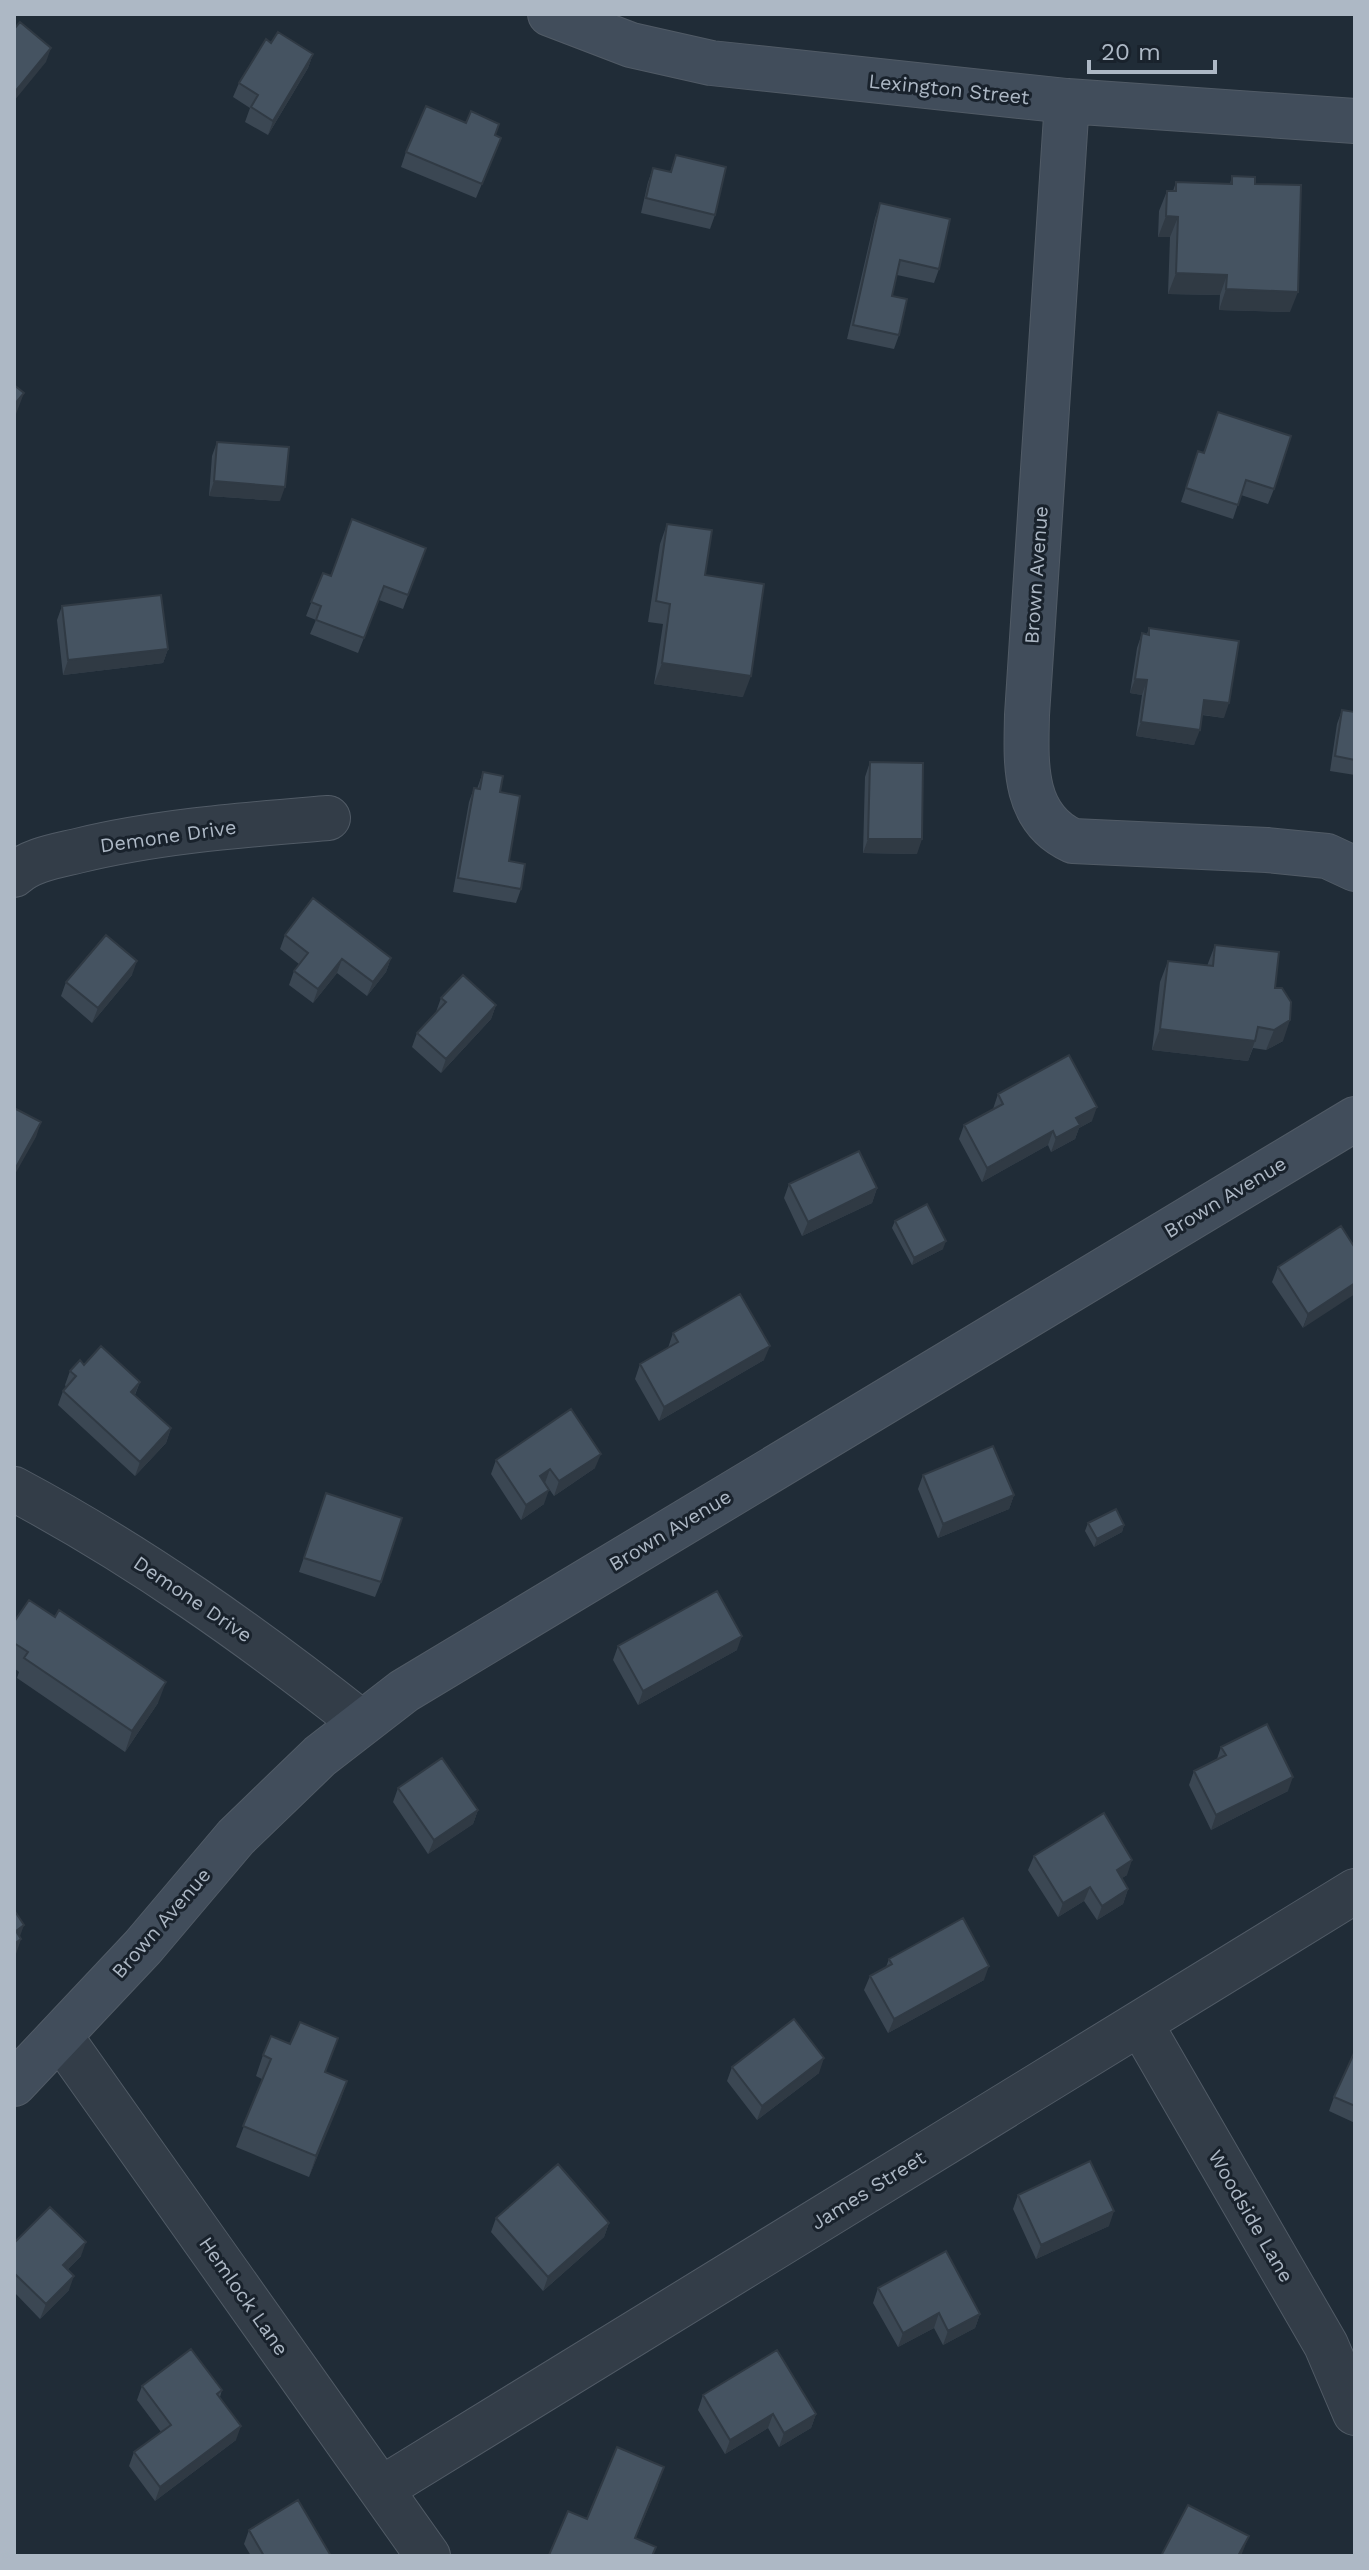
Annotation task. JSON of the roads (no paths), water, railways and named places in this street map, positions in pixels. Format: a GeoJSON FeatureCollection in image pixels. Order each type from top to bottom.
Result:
{"type":"FeatureCollection","features":[{"type":"Feature","properties":{"kind":"street","name":"Lexington Street"},"geometry":{"type":"LineString","coordinates":[[550,14],[631,45],[711,63],[1067,101],[1355,121]]}},
{"type":"Feature","properties":{"kind":"street","name":"Brown Avenue"},"geometry":{"type":"LineString","coordinates":[[1067,101],[1027,715],[1028,774],[1033,797],[1045,823],[1057,834],[1073,841],[1282,851],[1327,856],[1355,869]]}},
{"type":"Feature","properties":{"kind":"street","name":"Demone Drive"},"geometry":{"type":"LineString","coordinates":[[14,875],[44,859],[113,842],[199,829],[328,818]]}},
{"type":"Feature","properties":{"kind":"street","name":"Brown Avenue"},"geometry":{"type":"LineString","coordinates":[[14,2084],[143,1947],[236,1837],[320,1756],[404,1691],[1355,1119]]}},
{"type":"Feature","properties":{"kind":"street","name":"Demone Drive"},"geometry":{"type":"LineString","coordinates":[[14,1489],[78,1523],[153,1571],[236,1628],[362,1723]]}},
{"type":"Feature","properties":{"kind":"street","name":"James Street"},"geometry":{"type":"LineString","coordinates":[[381,2489],[1355,1891]]}},
{"type":"Feature","properties":{"kind":"street","name":"Woodside Lane"},"geometry":{"type":"LineString","coordinates":[[1140,2023],[1326,2345],[1355,2413]]}},
{"type":"Feature","properties":{"kind":"street","name":"Hemlock Lane"},"geometry":{"type":"LineString","coordinates":[[60,2036],[428,2556]]}}]}
